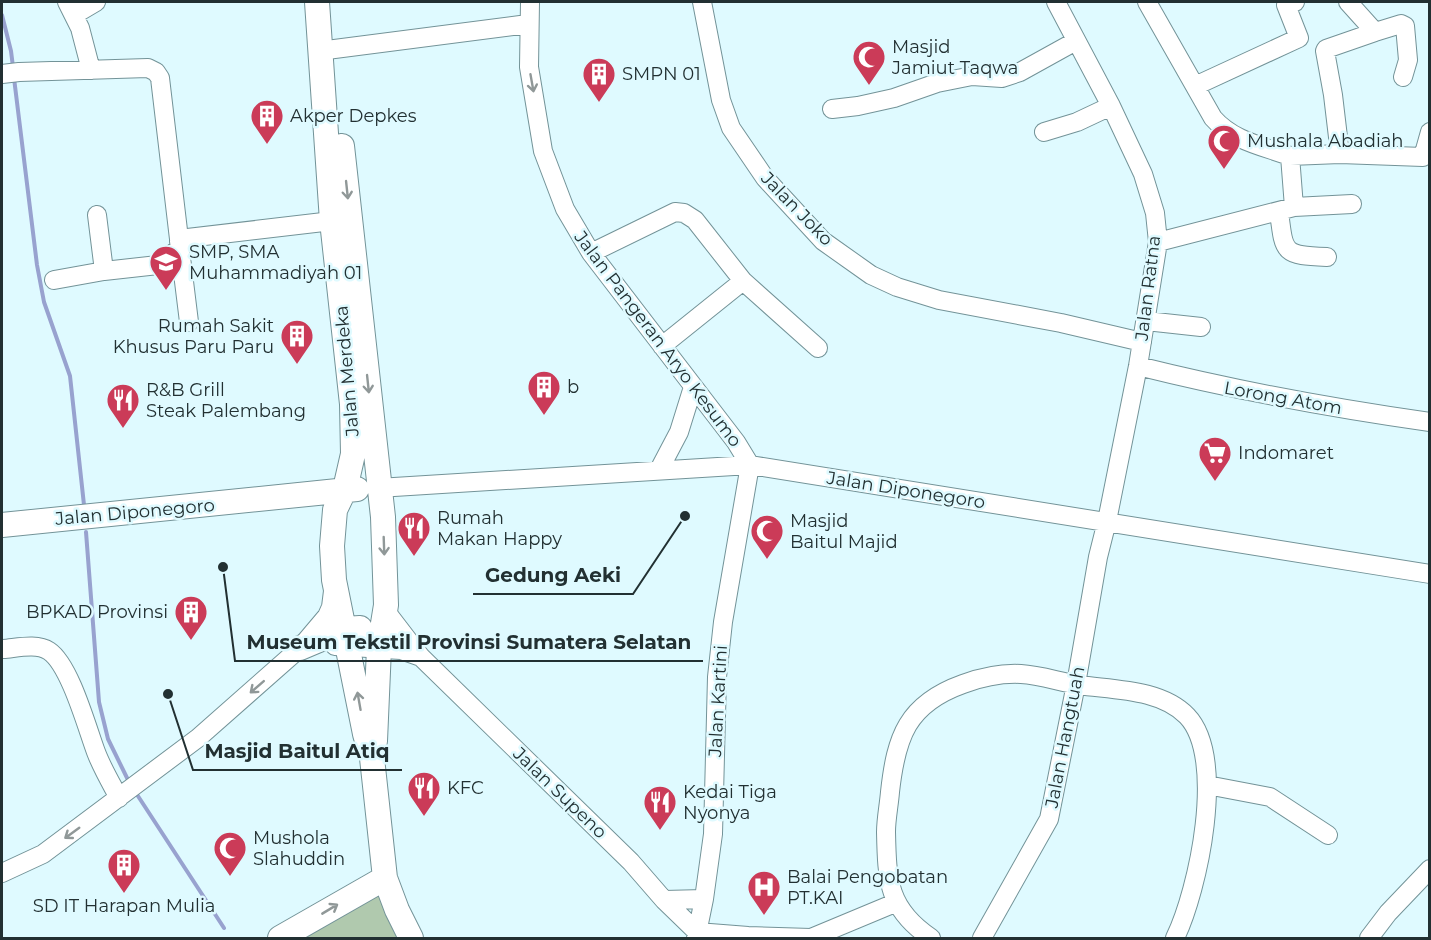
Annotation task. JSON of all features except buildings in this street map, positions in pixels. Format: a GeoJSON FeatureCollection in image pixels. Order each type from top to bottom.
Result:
{"type":"FeatureCollection","features":[{"type":"Feature","properties":{"kind":"main road","name":"Jalan Merdeka"},"geometry":{"type":"LineString","coordinates":[[317,2],[325,50],[383,517],[385,610],[378,648],[377,732],[372,758]]}},
{"type":"Feature","properties":{"kind":"main road","name":"Jalan Merdeka"},"geometry":{"type":"LineString","coordinates":[[328,2],[325,50],[332,222],[352,404],[353,454],[345,489],[335,510],[332,546]]}},
{"type":"Feature","properties":{"kind":"main road"},"geometry":{"type":"LineString","coordinates":[[268,499],[345,489],[378,488]]}},
{"type":"Feature","properties":{"kind":"main road"},"geometry":{"type":"LineString","coordinates":[[268,499],[302,502],[313,507],[322,520],[332,546],[334,580],[365,735],[372,758],[385,878],[411,939]]}},
{"type":"Feature","properties":{"kind":"main road","name":"Jalan Diponegoro"},"geometry":{"type":"LineString","coordinates":[[2,525],[268,499]]}},
{"type":"Feature","properties":{"kind":"main road"},"geometry":{"type":"LineString","coordinates":[[300,648],[347,638],[354,630],[377,621],[385,610]]}},
{"type":"Feature","properties":{"kind":"main road"},"geometry":{"type":"LineString","coordinates":[[280,939],[385,878]]}},
{"type":"Feature","properties":{"kind":"street"},"geometry":{"type":"LineString","coordinates":[[91,70],[85,44],[70,8],[96,2]]}},
{"type":"Feature","properties":{"kind":"street","name":"Jalan Pangeran Aryo Kesumo"},"geometry":{"type":"LineString","coordinates":[[530,2],[529,67],[543,151],[566,209],[591,253],[736,442],[750,465]]}},
{"type":"Feature","properties":{"kind":"street","name":"Jalan Joko"},"geometry":{"type":"LineString","coordinates":[[702,2],[721,100],[731,128],[765,178],[823,241],[871,275],[897,287],[939,300],[1060,323],[1142,342]]}},
{"type":"Feature","properties":{"kind":"street","name":"Jalan Ratna"},"geometry":{"type":"LineString","coordinates":[[1056,2],[1111,106],[1143,174],[1155,213],[1158,242],[1138,366],[1107,521]]}},
{"type":"Feature","properties":{"kind":"street"},"geometry":{"type":"LineString","coordinates":[[1149,2],[1213,118],[1223,130],[1233,136],[1290,156],[1340,154],[1423,158],[1430,132]]}},
{"type":"Feature","properties":{"kind":"street"},"geometry":{"type":"LineString","coordinates":[[1195,86],[1299,38],[1286,5],[1295,2]]}},
{"type":"Feature","properties":{"kind":"street"},"geometry":{"type":"LineString","coordinates":[[1348,2],[1375,32]]}},
{"type":"Feature","properties":{"kind":"street"},"geometry":{"type":"LineString","coordinates":[[325,50],[528,24]]}},
{"type":"Feature","properties":{"kind":"street"},"geometry":{"type":"LineString","coordinates":[[1340,154],[1326,49],[1401,24],[1405,26],[1408,60],[1403,77]]}},
{"type":"Feature","properties":{"kind":"street"},"geometry":{"type":"LineString","coordinates":[[832,109],[894,98],[937,83],[972,76],[1002,78],[1020,72],[1076,41]]}},
{"type":"Feature","properties":{"kind":"street"},"geometry":{"type":"LineString","coordinates":[[8,73],[148,68],[156,72],[160,78],[189,322]]}},
{"type":"Feature","properties":{"kind":"street"},"geometry":{"type":"LineString","coordinates":[[1044,132],[1077,122],[1111,106]]}},
{"type":"Feature","properties":{"kind":"street"},"geometry":{"type":"LineString","coordinates":[[1290,156],[1287,209],[1282,240],[1289,250],[1298,256],[1327,257]]}},
{"type":"Feature","properties":{"kind":"street"},"geometry":{"type":"LineString","coordinates":[[1158,242],[1287,209],[1352,204]]}},
{"type":"Feature","properties":{"kind":"street"},"geometry":{"type":"LineString","coordinates":[[591,253],[675,212],[684,213],[695,220],[743,281],[818,348]]}},
{"type":"Feature","properties":{"kind":"street"},"geometry":{"type":"LineString","coordinates":[[97,215],[104,271]]}},
{"type":"Feature","properties":{"kind":"street"},"geometry":{"type":"LineString","coordinates":[[54,280],[104,271],[158,266],[179,244],[332,222]]}},
{"type":"Feature","properties":{"kind":"street"},"geometry":{"type":"LineString","coordinates":[[662,346],[743,281]]}},
{"type":"Feature","properties":{"kind":"street"},"geometry":{"type":"LineString","coordinates":[[1146,321],[1201,327]]}},
{"type":"Feature","properties":{"kind":"street","name":"Lorong Atom"},"geometry":{"type":"LineString","coordinates":[[1138,366],[1212,385],[1310,404],[1430,422]]}},
{"type":"Feature","properties":{"kind":"street"},"geometry":{"type":"LineString","coordinates":[[659,470],[679,432],[693,387]]}},
{"type":"Feature","properties":{"kind":"street","name":"Jalan Diponegoro"},"geometry":{"type":"LineString","coordinates":[[378,488],[750,465],[1430,574]]}},
{"type":"Feature","properties":{"kind":"street","name":"Jalan Kartini"},"geometry":{"type":"LineString","coordinates":[[696,935],[704,899],[713,834],[717,677],[721,633],[750,465]]}},
{"type":"Feature","properties":{"kind":"street","name":"Jalan Hangtuah"},"geometry":{"type":"LineString","coordinates":[[982,939],[1049,819],[1077,684],[1098,557],[1107,521]]}},
{"type":"Feature","properties":{"kind":"street"},"geometry":{"type":"LineString","coordinates":[[2,873],[43,854],[128,791],[198,738],[300,648],[327,616],[331,607],[334,580]]}},
{"type":"Feature","properties":{"kind":"street","name":"Jalan Supeno"},"geometry":{"type":"LineString","coordinates":[[385,610],[421,657],[631,862],[696,935]]}},
{"type":"Feature","properties":{"kind":"street"},"geometry":{"type":"LineString","coordinates":[[347,638],[378,648],[401,650],[421,657]]}},
{"type":"Feature","properties":{"kind":"street"},"geometry":{"type":"LineString","coordinates":[[3,649],[35,646],[49,651],[60,665],[77,696],[97,754],[128,791]]}},
{"type":"Feature","properties":{"kind":"street"},"geometry":{"type":"LineString","coordinates":[[931,939],[916,928],[895,903],[887,871],[886,829],[894,759],[899,741],[908,724],[927,702],[948,689],[988,676],[1021,674],[1155,698],[1172,705],[1186,715],[1195,727],[1201,740],[1208,778],[1198,866],[1175,939]]}},
{"type":"Feature","properties":{"kind":"street"},"geometry":{"type":"LineString","coordinates":[[1207,785],[1270,797],[1328,835]]}},
{"type":"Feature","properties":{"kind":"street"},"geometry":{"type":"LineString","coordinates":[[1369,939],[1388,913],[1430,868]]}},
{"type":"Feature","properties":{"kind":"street"},"geometry":{"type":"LineString","coordinates":[[664,900],[704,899]]}},
{"type":"Feature","properties":{"kind":"street"},"geometry":{"type":"LineString","coordinates":[[696,935],[811,938],[895,903]]}},
{"type":"Feature","properties":{"kind":"green space"},"geometry":{"type":"Polygon","coordinates":[[[379,889],[404,938],[293,938],[379,889]]]}},
{"type":"Feature","properties":{"kind":"waterway"},"geometry":{"type":"LineString","coordinates":[[2,15],[13,67]]}},
{"type":"Feature","properties":{"kind":"waterway"},"geometry":{"type":"LineString","coordinates":[[14,78],[37,265],[44,302],[70,376],[84,505]]}},
{"type":"Feature","properties":{"kind":"waterway"},"geometry":{"type":"LineString","coordinates":[[86,532],[99,702],[108,739],[130,784]]}},
{"type":"Feature","properties":{"kind":"waterway"},"geometry":{"type":"LineString","coordinates":[[136,793],[224,928]]}},
{"type":"Feature","properties":{"kind":"place","name":"Masjid Jamiut Taqwa"},"geometry":{"type":"Point","coordinates":[869,86]}},
{"type":"Feature","properties":{"kind":"place","name":"SMPN 01"},"geometry":{"type":"Point","coordinates":[599,103]}},
{"type":"Feature","properties":{"kind":"place","name":"Akper Depkes"},"geometry":{"type":"Point","coordinates":[267,145]}},
{"type":"Feature","properties":{"kind":"place","name":"Mushala Abadiah"},"geometry":{"type":"Point","coordinates":[1224,170]}},
{"type":"Feature","properties":{"kind":"place","name":"SMP, SMA Muhammadiyah 01"},"geometry":{"type":"Point","coordinates":[166,291]}},
{"type":"Feature","properties":{"kind":"place","name":"Rumah Sakit Khusus Paru Paru"},"geometry":{"type":"Point","coordinates":[297,365]}},
{"type":"Feature","properties":{"kind":"place","name":"b"},"geometry":{"type":"Point","coordinates":[544,416]}},
{"type":"Feature","properties":{"kind":"place","name":"R&B Grill Steak Palembang"},"geometry":{"type":"Point","coordinates":[123,429]}},
{"type":"Feature","properties":{"kind":"place","name":"Indomaret"},"geometry":{"type":"Point","coordinates":[1215,482]}},
{"type":"Feature","properties":{"kind":"place","name":"Gedung Aeki"},"geometry":{"type":"Point","coordinates":[685,516]}},
{"type":"Feature","properties":{"kind":"place","name":"Rumah Makan Happy"},"geometry":{"type":"Point","coordinates":[414,557]}},
{"type":"Feature","properties":{"kind":"place","name":"Masjid Baitul Majid"},"geometry":{"type":"Point","coordinates":[767,560]}},
{"type":"Feature","properties":{"kind":"place","name":"Museum Tekstil Provinsi Sumatera Selatan"},"geometry":{"type":"Point","coordinates":[223,567]}},
{"type":"Feature","properties":{"kind":"place","name":"BPKAD Provinsi"},"geometry":{"type":"Point","coordinates":[191,641]}},
{"type":"Feature","properties":{"kind":"place","name":"Masjid Baitul Atiq"},"geometry":{"type":"Point","coordinates":[168,694]}},
{"type":"Feature","properties":{"kind":"place","name":"KFC"},"geometry":{"type":"Point","coordinates":[424,817]}},
{"type":"Feature","properties":{"kind":"place","name":"Kedai Tiga Nyonya"},"geometry":{"type":"Point","coordinates":[660,831]}},
{"type":"Feature","properties":{"kind":"place","name":"Mushola Slahuddin"},"geometry":{"type":"Point","coordinates":[230,877]}},
{"type":"Feature","properties":{"kind":"place","name":"SD IT Harapan Mulia"},"geometry":{"type":"Point","coordinates":[124,894]}},
{"type":"Feature","properties":{"kind":"place","name":"Balai Pengobatan PT.KAI"},"geometry":{"type":"Point","coordinates":[764,916]}}]}
